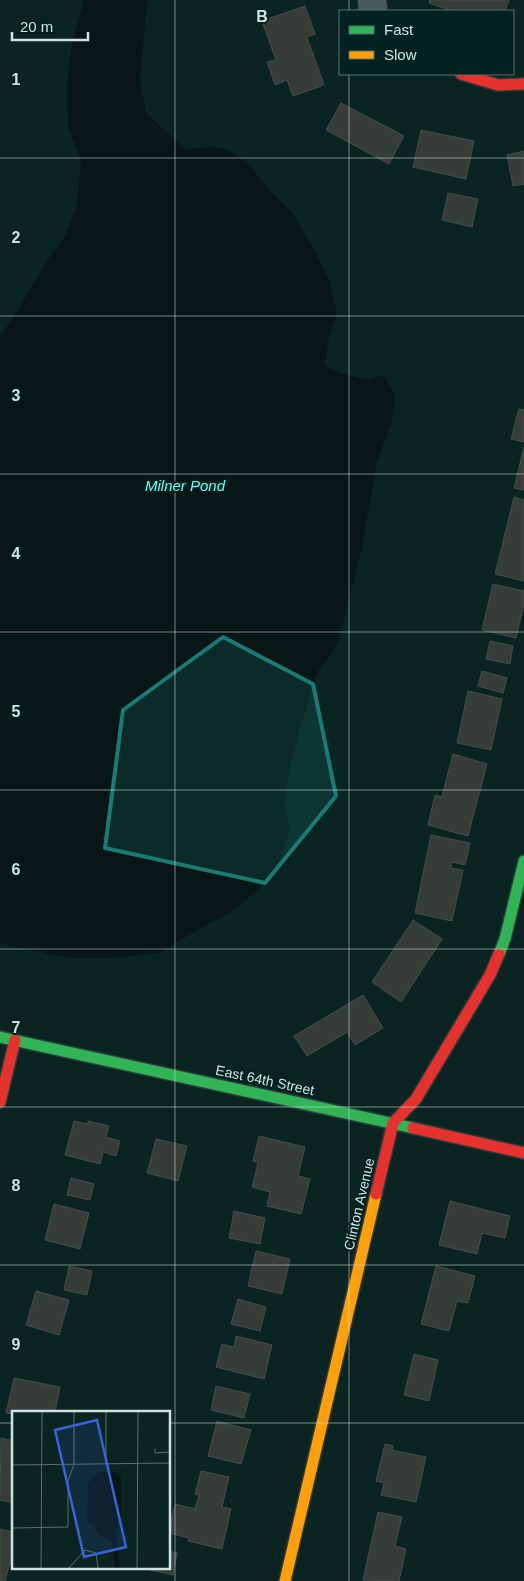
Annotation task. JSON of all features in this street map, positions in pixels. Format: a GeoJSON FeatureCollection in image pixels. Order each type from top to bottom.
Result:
{"type":"FeatureCollection","features":[{"type":"Feature","properties":{"kind":"street"},"geometry":{"type":"LineString","coordinates":[[464,75],[498,85],[524,84]]}},
{"type":"Feature","properties":{"kind":"street","name":"Clinton Avenue"},"geometry":{"type":"LineString","coordinates":[[285,1581],[393,1124],[416,1099],[490,976],[505,939],[524,861]]}},
{"type":"Feature","properties":{"kind":"street","name":"East 64th Street"},"geometry":{"type":"LineString","coordinates":[[0,1037],[524,1153]]}},
{"type":"Feature","properties":{"kind":"street"},"geometry":{"type":"LineString","coordinates":[[0,1102],[15,1040]]}},
{"type":"Feature","properties":{"kind":"highlighted area"},"geometry":{"type":"Polygon","coordinates":[[[223,637],[313,684],[336,796],[265,883],[105,848],[123,710],[223,637]]]}},
{"type":"Feature","properties":{"kind":"water","name":"Milner Pond"},"geometry":{"type":"Polygon","coordinates":[[[84,0],[147,0],[140,80],[146,113],[185,149],[210,147],[228,149],[251,167],[269,190],[293,214],[318,257],[330,283],[337,314],[329,336],[325,365],[339,373],[367,380],[384,375],[395,396],[391,425],[377,461],[361,553],[337,646],[318,671],[297,738],[290,768],[285,804],[289,831],[278,868],[260,888],[230,913],[197,930],[160,953],[113,958],[68,958],[0,943],[0,336],[17,312],[44,265],[64,238],[77,204],[81,162],[68,127],[67,87],[72,43],[84,0]]]}},
{"type":"Feature","properties":{"kind":"building"},"geometry":{"type":"Polygon","coordinates":[[[430,0],[509,0],[505,10],[449,10],[429,3],[430,0]]]}},
{"type":"Feature","properties":{"kind":"building"},"geometry":{"type":"Polygon","coordinates":[[[305,6],[315,34],[307,37],[324,85],[293,96],[287,80],[275,85],[267,62],[276,60],[262,21],[305,6]]]}},
{"type":"Feature","properties":{"kind":"building"},"geometry":{"type":"Polygon","coordinates":[[[341,103],[404,136],[389,164],[326,130],[341,103]]]}},
{"type":"Feature","properties":{"kind":"building"},"geometry":{"type":"Polygon","coordinates":[[[421,130],[474,141],[466,179],[413,167],[421,130]]]}},
{"type":"Feature","properties":{"kind":"building"},"geometry":{"type":"Polygon","coordinates":[[[524,151],[524,184],[513,186],[507,155],[524,151]]]}},
{"type":"Feature","properties":{"kind":"building"},"geometry":{"type":"Polygon","coordinates":[[[448,193],[478,199],[472,227],[442,220],[448,193]]]}},
{"type":"Feature","properties":{"kind":"building"},"geometry":{"type":"Polygon","coordinates":[[[519,409],[524,410],[524,442],[511,439],[519,409]]]}},
{"type":"Feature","properties":{"kind":"building"},"geometry":{"type":"Polygon","coordinates":[[[524,447],[524,490],[514,488],[524,447]]]}},
{"type":"Feature","properties":{"kind":"building"},"geometry":{"type":"Polygon","coordinates":[[[514,497],[524,500],[524,581],[495,574],[514,497]]]}},
{"type":"Feature","properties":{"kind":"building"},"geometry":{"type":"Polygon","coordinates":[[[493,584],[524,591],[524,604],[516,638],[482,630],[493,584]]]}},
{"type":"Feature","properties":{"kind":"building"},"geometry":{"type":"Polygon","coordinates":[[[490,641],[513,646],[510,664],[486,659],[490,641]]]}},
{"type":"Feature","properties":{"kind":"building"},"geometry":{"type":"Polygon","coordinates":[[[482,671],[507,678],[503,693],[478,686],[482,671]]]}},
{"type":"Feature","properties":{"kind":"building"},"geometry":{"type":"Polygon","coordinates":[[[468,691],[502,699],[491,750],[457,743],[468,691]]]}},
{"type":"Feature","properties":{"kind":"building"},"geometry":{"type":"Polygon","coordinates":[[[453,754],[487,764],[468,836],[428,825],[435,795],[442,797],[453,754]]]}},
{"type":"Feature","properties":{"kind":"building"},"geometry":{"type":"Polygon","coordinates":[[[431,835],[470,843],[465,865],[452,862],[451,868],[463,870],[452,921],[415,913],[431,835]]]}},
{"type":"Feature","properties":{"kind":"building"},"geometry":{"type":"Polygon","coordinates":[[[413,920],[442,939],[401,1002],[372,982],[413,920]]]}},
{"type":"Feature","properties":{"kind":"building"},"geometry":{"type":"Polygon","coordinates":[[[363,995],[383,1028],[355,1045],[347,1032],[307,1056],[294,1036],[363,995]]]}},
{"type":"Feature","properties":{"kind":"building"},"geometry":{"type":"Polygon","coordinates":[[[74,1121],[88,1124],[88,1121],[109,1126],[106,1137],[120,1141],[116,1156],[103,1152],[100,1164],[65,1155],[74,1121]]]}},
{"type":"Feature","properties":{"kind":"building"},"geometry":{"type":"Polygon","coordinates":[[[259,1136],[305,1147],[298,1176],[310,1179],[301,1214],[267,1206],[270,1192],[252,1187],[258,1163],[253,1161],[259,1136]]]}},
{"type":"Feature","properties":{"kind":"building"},"geometry":{"type":"Polygon","coordinates":[[[156,1139],[187,1146],[178,1181],[147,1173],[156,1139]]]}},
{"type":"Feature","properties":{"kind":"building"},"geometry":{"type":"Polygon","coordinates":[[[71,1178],[94,1184],[90,1200],[67,1195],[71,1178]]]}},
{"type":"Feature","properties":{"kind":"building"},"geometry":{"type":"Polygon","coordinates":[[[450,1201],[510,1216],[505,1238],[482,1233],[477,1254],[439,1245],[450,1201]]]}},
{"type":"Feature","properties":{"kind":"building"},"geometry":{"type":"Polygon","coordinates":[[[54,1204],[89,1213],[80,1249],[45,1240],[54,1204]]]}},
{"type":"Feature","properties":{"kind":"building"},"geometry":{"type":"Polygon","coordinates":[[[234,1211],[265,1218],[260,1244],[229,1238],[234,1211]]]}},
{"type":"Feature","properties":{"kind":"building"},"geometry":{"type":"Polygon","coordinates":[[[256,1251],[290,1259],[282,1294],[248,1286],[256,1251]]]}},
{"type":"Feature","properties":{"kind":"building"},"geometry":{"type":"Polygon","coordinates":[[[69,1266],[92,1271],[87,1295],[64,1290],[69,1266]]]}},
{"type":"Feature","properties":{"kind":"building"},"geometry":{"type":"Polygon","coordinates":[[[436,1266],[475,1276],[468,1303],[457,1301],[449,1331],[421,1324],[436,1266]]]}},
{"type":"Feature","properties":{"kind":"building"},"geometry":{"type":"Polygon","coordinates":[[[36,1291],[69,1300],[59,1335],[26,1325],[36,1291]]]}},
{"type":"Feature","properties":{"kind":"building"},"geometry":{"type":"Polygon","coordinates":[[[238,1299],[266,1307],[260,1331],[231,1324],[238,1299]]]}},
{"type":"Feature","properties":{"kind":"building"},"geometry":{"type":"Polygon","coordinates":[[[236,1336],[272,1345],[264,1379],[216,1367],[222,1344],[234,1347],[236,1336]]]}},
{"type":"Feature","properties":{"kind":"building"},"geometry":{"type":"Polygon","coordinates":[[[414,1354],[438,1360],[429,1401],[404,1395],[414,1354]]]}},
{"type":"Feature","properties":{"kind":"building"},"geometry":{"type":"Polygon","coordinates":[[[14,1378],[60,1387],[55,1411],[12,1411],[12,1414],[6,1413],[14,1378]]]}},
{"type":"Feature","properties":{"kind":"building"},"geometry":{"type":"Polygon","coordinates":[[[216,1386],[250,1394],[244,1418],[211,1410],[216,1386]]]}},
{"type":"Feature","properties":{"kind":"building"},"geometry":{"type":"Polygon","coordinates":[[[217,1421],[251,1430],[241,1464],[208,1456],[217,1421]]]}},
{"type":"Feature","properties":{"kind":"building"},"geometry":{"type":"Polygon","coordinates":[[[1,1438],[12,1441],[12,1503],[0,1500],[1,1438]]]}},
{"type":"Feature","properties":{"kind":"building"},"geometry":{"type":"Polygon","coordinates":[[[385,1444],[393,1446],[392,1450],[426,1457],[416,1502],[381,1495],[384,1483],[376,1481],[385,1444]]]}},
{"type":"Feature","properties":{"kind":"building"},"geometry":{"type":"Polygon","coordinates":[[[201,1471],[229,1477],[222,1507],[231,1509],[222,1549],[188,1541],[189,1538],[170,1533],[175,1504],[195,1509],[199,1495],[195,1494],[201,1471]]]}},
{"type":"Feature","properties":{"kind":"building"},"geometry":{"type":"Polygon","coordinates":[[[378,1512],[402,1517],[395,1546],[406,1549],[399,1581],[363,1580],[378,1512]]]}},
{"type":"Feature","properties":{"kind":"building"},"geometry":{"type":"Polygon","coordinates":[[[0,1529],[12,1532],[12,1555],[5,1581],[0,1581],[0,1529]]]}},
{"type":"Feature","properties":{"kind":"building"},"geometry":{"type":"Polygon","coordinates":[[[170,1551],[177,1553],[173,1575],[150,1570],[151,1568],[170,1568],[170,1551]]]}},
{"type":"Feature","properties":{"kind":"traffic: fast"},"geometry":{"type":"LineString","coordinates":[[499,954],[505,939],[524,861]]}},
{"type":"Feature","properties":{"kind":"traffic: fast"},"geometry":{"type":"LineString","coordinates":[[0,1037],[413,1128]]}},
{"type":"Feature","properties":{"kind":"traffic: slow"},"geometry":{"type":"LineString","coordinates":[[285,1581],[376,1194]]}},
{"type":"Feature","properties":{"kind":"traffic: jam"},"geometry":{"type":"LineString","coordinates":[[464,75],[498,85],[524,84]]}},
{"type":"Feature","properties":{"kind":"traffic: jam"},"geometry":{"type":"LineString","coordinates":[[376,1194],[393,1123],[416,1099],[490,975],[499,954]]}},
{"type":"Feature","properties":{"kind":"traffic: jam"},"geometry":{"type":"LineString","coordinates":[[0,1102],[15,1040]]}},
{"type":"Feature","properties":{"kind":"traffic: jam"},"geometry":{"type":"LineString","coordinates":[[413,1128],[524,1153]]}}]}
